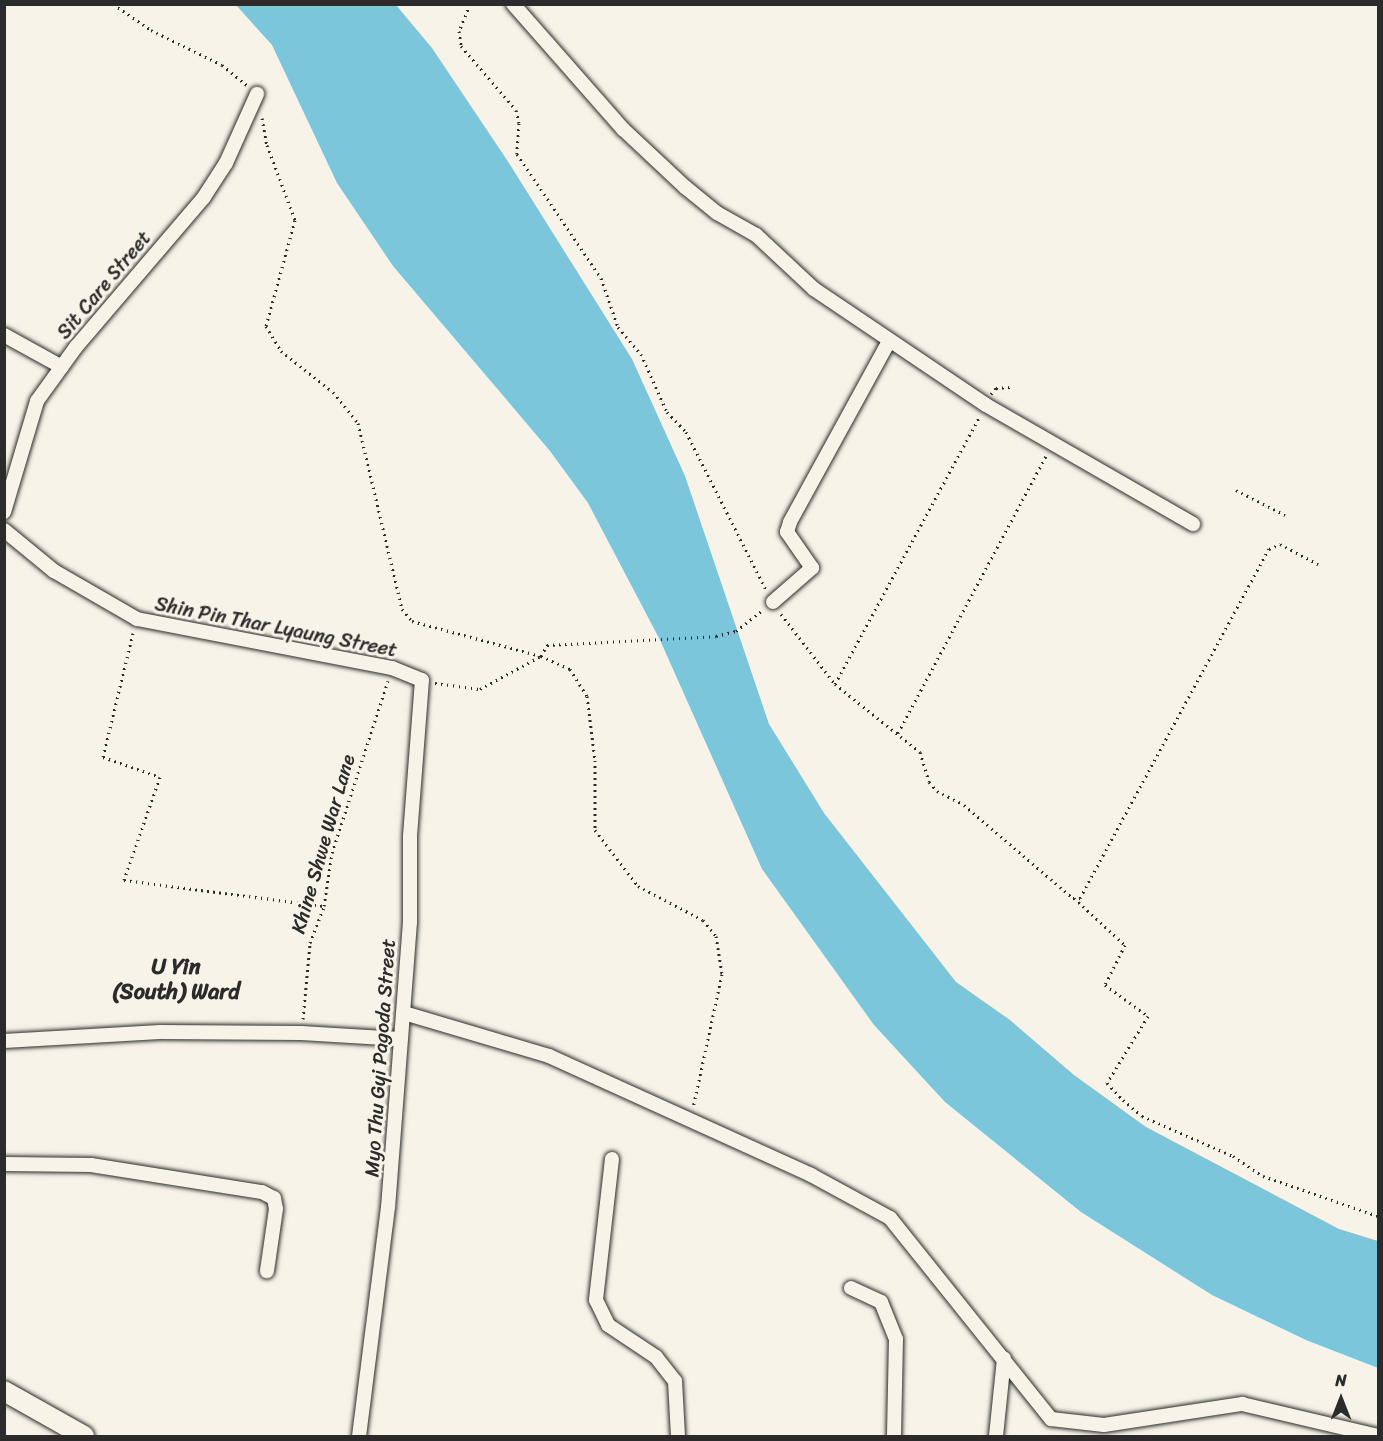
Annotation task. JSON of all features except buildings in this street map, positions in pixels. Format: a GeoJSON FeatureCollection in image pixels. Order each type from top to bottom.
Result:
{"type":"FeatureCollection","features":[{"type":"Feature","properties":{"kind":"main road"},"geometry":{"type":"LineString","coordinates":[[4,1391],[84,1437]]}},
{"type":"Feature","properties":{"kind":"street"},"geometry":{"type":"LineString","coordinates":[[513,4],[602,108],[685,188],[717,213],[756,235],[814,289],[986,405],[1193,524]]}},
{"type":"Feature","properties":{"kind":"street","name":"Sit Care Street"},"geometry":{"type":"LineString","coordinates":[[4,512],[37,401],[62,367],[204,197],[226,163],[257,94]]}},
{"type":"Feature","properties":{"kind":"street"},"geometry":{"type":"LineString","coordinates":[[4,335],[62,367]]}},
{"type":"Feature","properties":{"kind":"street"},"geometry":{"type":"LineString","coordinates":[[773,602],[812,568],[787,532],[790,522],[889,341]]}},
{"type":"Feature","properties":{"kind":"street","name":"Shin Pin Thar Lyaung Street"},"geometry":{"type":"LineString","coordinates":[[4,530],[54,571],[136,619],[392,668],[422,680]]}},
{"type":"Feature","properties":{"kind":"street","name":"Myo Thu Gyi Pagoda Street"},"geometry":{"type":"LineString","coordinates":[[359,1437],[388,1207],[404,1013],[410,836],[422,680]]}},
{"type":"Feature","properties":{"kind":"street"},"geometry":{"type":"LineString","coordinates":[[404,1013],[549,1056],[812,1175],[890,1218],[1051,1419],[1104,1425],[1242,1404],[1378,1436]]}},
{"type":"Feature","properties":{"kind":"street"},"geometry":{"type":"LineString","coordinates":[[4,1041],[160,1032],[301,1033],[401,1039]]}},
{"type":"Feature","properties":{"kind":"street"},"geometry":{"type":"LineString","coordinates":[[612,1159],[596,1300],[608,1325],[656,1357],[675,1381],[678,1437]]}},
{"type":"Feature","properties":{"kind":"street"},"geometry":{"type":"LineString","coordinates":[[4,1164],[91,1166],[262,1192],[274,1198],[276,1209],[267,1271]]}},
{"type":"Feature","properties":{"kind":"street"},"geometry":{"type":"LineString","coordinates":[[851,1288],[881,1302],[896,1339],[894,1437]]}},
{"type":"Feature","properties":{"kind":"street"},"geometry":{"type":"LineString","coordinates":[[996,1437],[1004,1358]]}},
{"type":"Feature","properties":{"kind":"path"},"geometry":{"type":"LineString","coordinates":[[113,4],[151,30],[222,65],[257,94],[267,145],[295,220],[266,326],[281,351],[333,392],[358,423],[402,609],[412,621],[541,656],[570,669],[587,696],[595,760],[595,830],[638,886],[703,920],[716,936],[722,974],[690,1118]]}},
{"type":"Feature","properties":{"kind":"path"},"geometry":{"type":"LineString","coordinates":[[470,4],[459,31],[461,46],[516,110],[519,123],[517,154],[601,278],[618,327],[641,354],[667,412],[686,432],[773,602],[835,684],[920,752],[929,782],[937,790],[964,805],[1125,945],[1104,985],[1148,1016],[1107,1083],[1142,1116],[1233,1156],[1263,1176],[1378,1216]]}},
{"type":"Feature","properties":{"kind":"path"},"geometry":{"type":"LineString","coordinates":[[835,684],[996,388],[1010,387]]}},
{"type":"Feature","properties":{"kind":"path"},"geometry":{"type":"LineString","coordinates":[[898,734],[1053,444]]}},
{"type":"Feature","properties":{"kind":"path"},"geometry":{"type":"LineString","coordinates":[[1236,490],[1285,515]]}},
{"type":"Feature","properties":{"kind":"path"},"geometry":{"type":"LineString","coordinates":[[1073,898],[1080,898],[1269,549],[1280,544],[1318,564]]}},
{"type":"Feature","properties":{"kind":"path"},"geometry":{"type":"LineString","coordinates":[[422,680],[480,689],[541,656],[547,645],[695,638],[736,631],[773,602]]}},
{"type":"Feature","properties":{"kind":"path"},"geometry":{"type":"LineString","coordinates":[[136,619],[103,757],[160,777],[124,880],[324,906]]}},
{"type":"Feature","properties":{"kind":"path","name":"Khine Shwe War Lane"},"geometry":{"type":"LineString","coordinates":[[301,1033],[310,943],[324,906],[332,853],[392,668]]}},
{"type":"Feature","properties":{"kind":"water"},"geometry":{"type":"Polygon","coordinates":[[[236,5],[396,5],[432,48],[507,160],[632,359],[685,476],[769,724],[824,813],[956,982],[1010,1020],[1074,1075],[1146,1127],[1339,1229],[1378,1241],[1378,1368],[1306,1340],[1212,1295],[1081,1212],[945,1102],[874,1025],[762,869],[660,640],[588,503],[550,451],[393,266],[337,183],[272,45],[236,5]]]}},
{"type":"Feature","properties":{"kind":"district","name":"U Yin (South) Ward"},"geometry":{"type":"Point","coordinates":[176,978]}}]}
